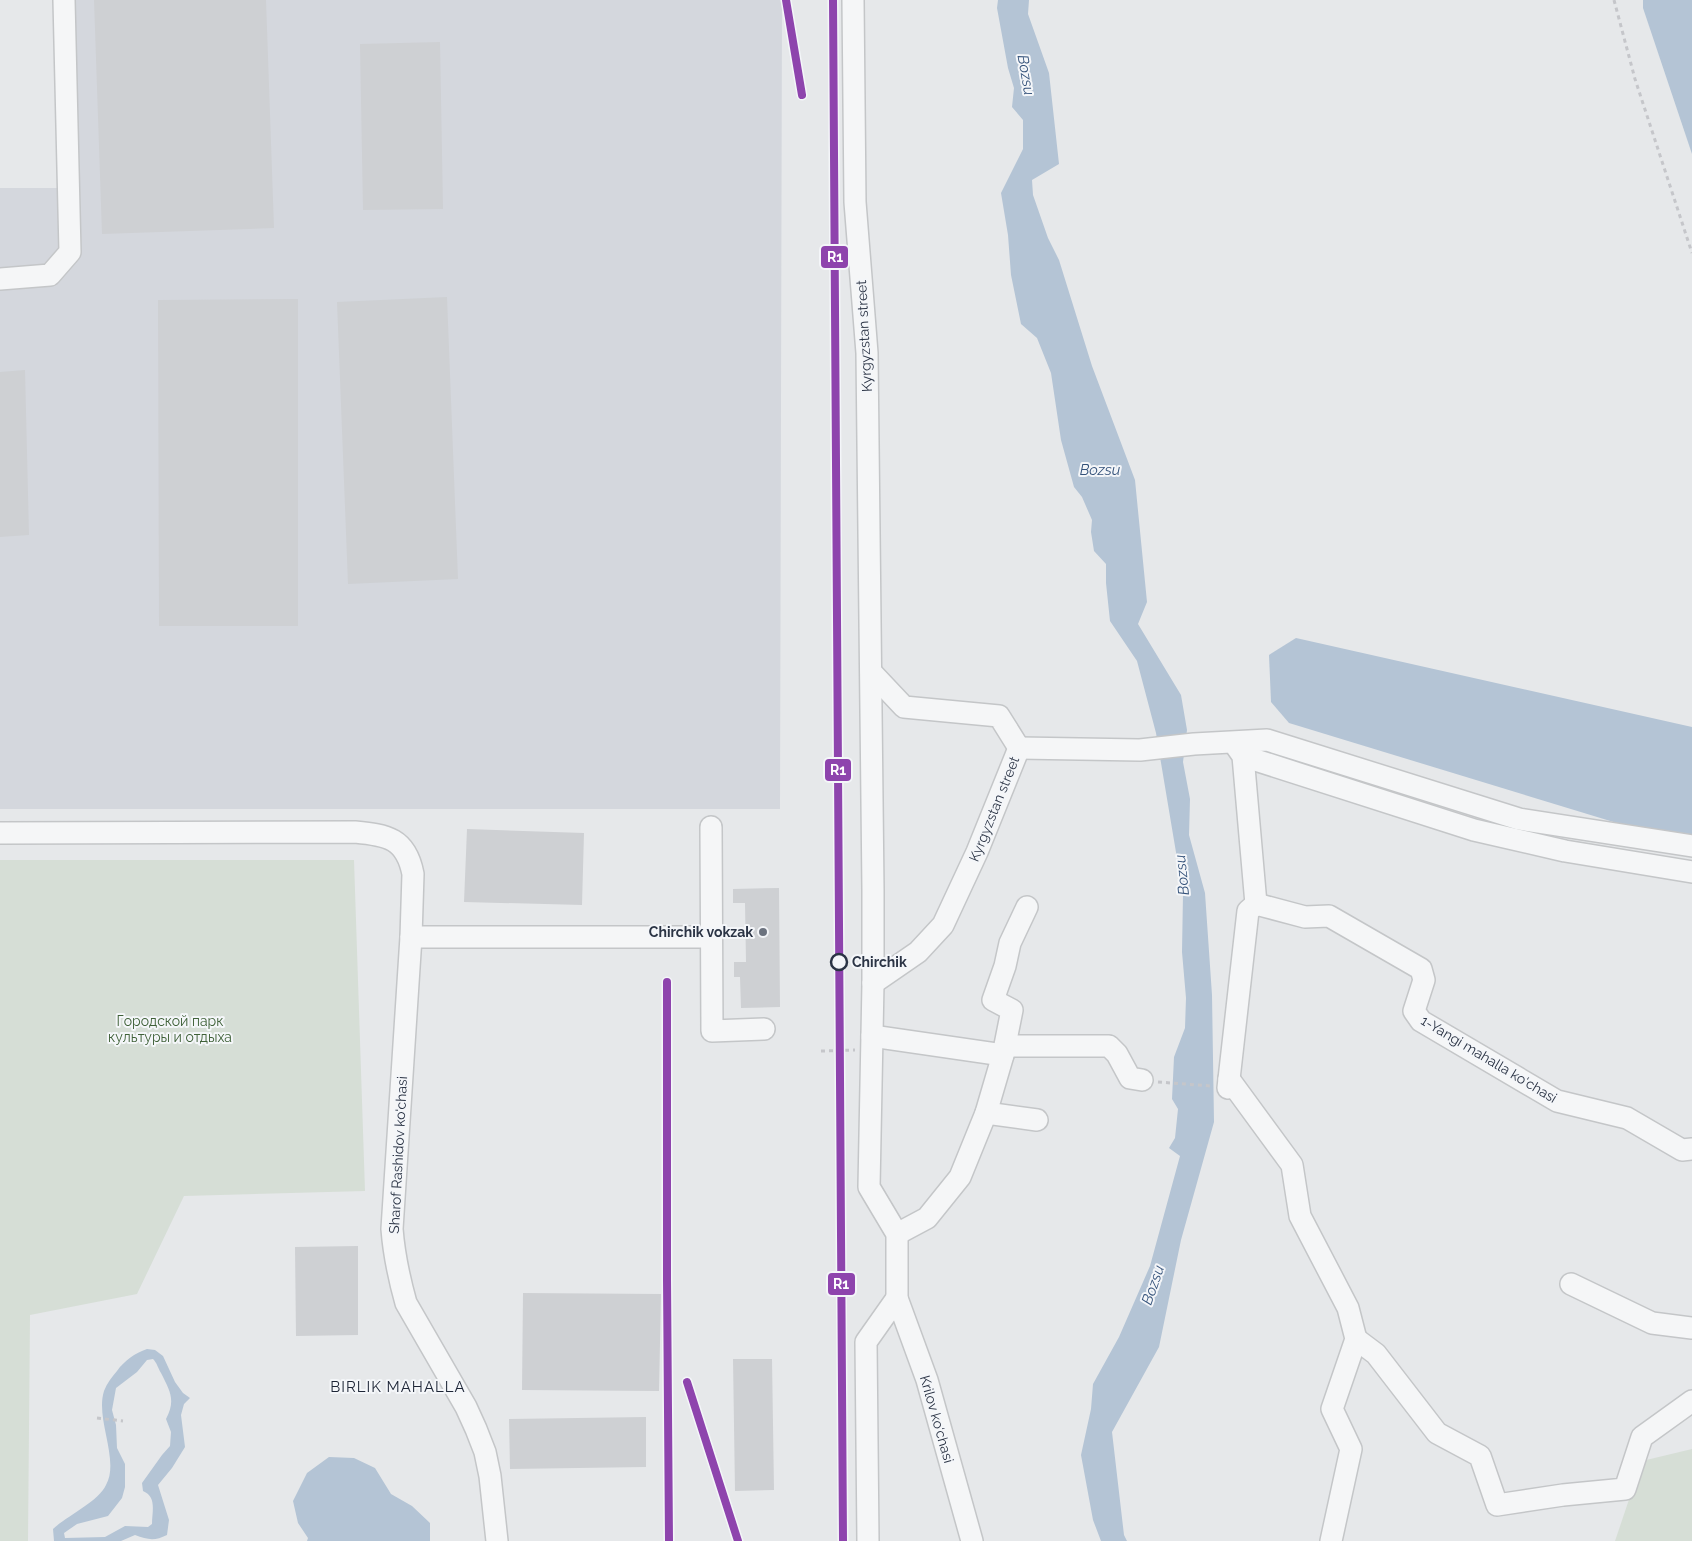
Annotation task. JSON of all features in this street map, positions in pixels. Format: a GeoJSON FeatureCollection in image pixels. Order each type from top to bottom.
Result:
{"type":"FeatureCollection","features":[{"type":"Feature","properties":{"kind":"street"},"geometry":{"type":"LineString","coordinates":[[0,279],[50,275],[70,252],[64,0]]}},
{"type":"Feature","properties":{"kind":"street","name":"Kyrgyzstan street"},"geometry":{"type":"LineString","coordinates":[[854,0],[855,202],[867,353],[873,983],[869,1187],[897,1234]]}},
{"type":"Feature","properties":{"kind":"street","name":"Kyrgyzstan street"},"geometry":{"type":"LineString","coordinates":[[871,672],[904,707],[999,716],[1019,748],[978,852],[943,925],[918,952],[873,983]]}},
{"type":"Feature","properties":{"kind":"street"},"geometry":{"type":"LineString","coordinates":[[1238,749],[1267,740],[1519,819],[1692,846]]}},
{"type":"Feature","properties":{"kind":"street"},"geometry":{"type":"LineString","coordinates":[[1019,748],[1140,750],[1194,744],[1238,749],[1474,830],[1565,851],[1692,872]]}},
{"type":"Feature","properties":{"kind":"street"},"geometry":{"type":"LineString","coordinates":[[1238,749],[1256,904],[1248,911],[1229,1083],[1292,1165],[1300,1216],[1348,1308],[1356,1339],[1332,1409],[1351,1449],[1331,1541]]}},
{"type":"Feature","properties":{"kind":"street"},"geometry":{"type":"LineString","coordinates":[[711,827],[712,1031],[764,1029]]}},
{"type":"Feature","properties":{"kind":"street","name":"Sharof Rashidov ko'chasi"},"geometry":{"type":"LineString","coordinates":[[0,833],[355,832],[376,834],[397,842],[403,848],[408,856],[413,874],[393,1248],[406,1303],[466,1407],[485,1452],[494,1501],[497,1541]]}},
{"type":"Feature","properties":{"kind":"street","name":"1-Yangi mahalla ko‘chasi"},"geometry":{"type":"LineString","coordinates":[[1256,904],[1305,917],[1329,916],[1421,969],[1424,980],[1414,1011],[1421,1021],[1557,1101],[1627,1118],[1682,1150],[1692,1149]]}},
{"type":"Feature","properties":{"kind":"street"},"geometry":{"type":"LineString","coordinates":[[868,1541],[866,1342],[897,1298],[897,1234],[927,1218],[960,1177],[986,1113],[1004,1050],[1012,1010],[993,1000],[1005,966],[1010,943],[1027,907]]}},
{"type":"Feature","properties":{"kind":"street"},"geometry":{"type":"LineString","coordinates":[[411,937],[711,937]]}},
{"type":"Feature","properties":{"kind":"street"},"geometry":{"type":"LineString","coordinates":[[872,1043],[1004,1050],[1109,1046],[1117,1054],[1130,1078],[1142,1080]]}},
{"type":"Feature","properties":{"kind":"street"},"geometry":{"type":"LineString","coordinates":[[986,1113],[1037,1120]]}},
{"type":"Feature","properties":{"kind":"street"},"geometry":{"type":"LineString","coordinates":[[1571,1284],[1652,1323],[1692,1328]]}},
{"type":"Feature","properties":{"kind":"street","name":"Krilov ko‘chasi"},"geometry":{"type":"LineString","coordinates":[[897,1298],[927,1380],[972,1541]]}},
{"type":"Feature","properties":{"kind":"street"},"geometry":{"type":"LineString","coordinates":[[1356,1339],[1376,1354],[1437,1433],[1480,1456],[1498,1505],[1563,1495],[1624,1489],[1642,1437],[1692,1401]]}},
{"type":"Feature","properties":{"kind":"path"},"geometry":{"type":"LineString","coordinates":[[1614,0],[1635,79],[1692,253]]}},
{"type":"Feature","properties":{"kind":"path"},"geometry":{"type":"LineString","coordinates":[[821,1050],[872,1043]]}},
{"type":"Feature","properties":{"kind":"path"},"geometry":{"type":"LineString","coordinates":[[1142,1080],[1229,1083]]}},
{"type":"Feature","properties":{"kind":"path"},"geometry":{"type":"LineString","coordinates":[[97,1418],[124,1421]]}},
{"type":"Feature","properties":{"kind":"shaded area"},"geometry":{"type":"Polygon","coordinates":[[[54,0],[782,0],[780,809],[0,809],[0,188],[57,188],[54,0]]]}},
{"type":"Feature","properties":{"kind":"green space","name":"Городской парк культуры и отдыха"},"geometry":{"type":"Polygon","coordinates":[[[0,860],[354,860],[365,1191],[184,1196],[137,1294],[30,1315],[28,1541],[0,1541],[0,860]]]}},
{"type":"Feature","properties":{"kind":"green space"},"geometry":{"type":"Polygon","coordinates":[[[1692,1449],[1692,1541],[1615,1541],[1642,1461],[1692,1449]]]}},
{"type":"Feature","properties":{"kind":"water","name":"Bozsu"},"geometry":{"type":"Polygon","coordinates":[[[998,0],[1029,0],[1028,14],[1049,73],[1059,164],[1032,180],[1033,195],[1048,238],[1059,260],[1092,366],[1135,480],[1147,602],[1138,624],[1181,695],[1187,730],[1183,762],[1190,799],[1189,835],[1205,893],[1212,995],[1214,1122],[1181,1240],[1159,1347],[1112,1432],[1124,1535],[1127,1541],[1101,1541],[1093,1520],[1081,1455],[1091,1409],[1093,1384],[1119,1337],[1150,1266],[1180,1156],[1169,1148],[1175,1138],[1178,1109],[1172,1099],[1174,1057],[1185,1028],[1186,998],[1182,952],[1183,894],[1156,733],[1137,661],[1110,621],[1106,564],[1094,551],[1091,532],[1092,520],[1082,497],[1074,487],[1061,440],[1051,373],[1037,338],[1021,324],[1011,275],[1008,235],[1001,193],[1023,149],[1023,120],[1012,107],[1014,88],[1008,68],[997,8],[998,0]]]}},
{"type":"Feature","properties":{"kind":"water"},"geometry":{"type":"Polygon","coordinates":[[[1643,0],[1692,0],[1692,154],[1643,8],[1643,0]]]}},
{"type":"Feature","properties":{"kind":"water"},"geometry":{"type":"Polygon","coordinates":[[[1296,638],[1692,727],[1692,837],[1653,834],[1289,723],[1271,702],[1269,655],[1296,638]]]}},
{"type":"Feature","properties":{"kind":"water"},"geometry":{"type":"Polygon","coordinates":[[[147,1349],[155,1350],[163,1356],[175,1382],[183,1393],[190,1398],[184,1404],[181,1415],[185,1447],[172,1468],[158,1485],[169,1520],[167,1535],[151,1539],[135,1535],[121,1541],[54,1541],[53,1529],[90,1503],[106,1485],[110,1475],[110,1464],[102,1414],[104,1391],[123,1364],[147,1349]],[[153,1359],[147,1360],[137,1372],[116,1388],[112,1410],[116,1425],[117,1448],[125,1464],[125,1487],[122,1498],[108,1516],[77,1524],[64,1533],[65,1538],[105,1537],[125,1526],[148,1527],[152,1524],[152,1501],[143,1491],[142,1483],[170,1446],[171,1432],[166,1419],[171,1406],[171,1396],[153,1359]]]}},
{"type":"Feature","properties":{"kind":"water"},"geometry":{"type":"Polygon","coordinates":[[[329,1457],[354,1458],[375,1468],[391,1494],[412,1506],[430,1523],[430,1541],[307,1541],[308,1538],[298,1523],[293,1501],[307,1473],[329,1457]]]}},
{"type":"Feature","properties":{"kind":"building"},"geometry":{"type":"Polygon","coordinates":[[[94,0],[266,0],[274,228],[102,234],[94,0]]]}},
{"type":"Feature","properties":{"kind":"building"},"geometry":{"type":"Polygon","coordinates":[[[440,42],[443,209],[363,210],[360,44],[440,42]]]}},
{"type":"Feature","properties":{"kind":"building"},"geometry":{"type":"Polygon","coordinates":[[[447,297],[458,579],[348,584],[337,302],[447,297]]]}},
{"type":"Feature","properties":{"kind":"building"},"geometry":{"type":"Polygon","coordinates":[[[298,299],[298,626],[159,626],[158,300],[298,299]]]}},
{"type":"Feature","properties":{"kind":"building"},"geometry":{"type":"Polygon","coordinates":[[[25,370],[29,535],[0,537],[0,372],[25,370]]]}},
{"type":"Feature","properties":{"kind":"building"},"geometry":{"type":"Polygon","coordinates":[[[467,829],[584,833],[582,905],[464,902],[467,829]]]}},
{"type":"Feature","properties":{"kind":"building","name":"Chirchik vokzak"},"geometry":{"type":"Polygon","coordinates":[[[779,888],[780,1007],[741,1008],[740,977],[734,977],[734,962],[746,962],[745,903],[733,903],[733,889],[779,888]]]}},
{"type":"Feature","properties":{"kind":"building"},"geometry":{"type":"Polygon","coordinates":[[[358,1246],[358,1335],[296,1336],[295,1247],[358,1246]]]}},
{"type":"Feature","properties":{"kind":"building"},"geometry":{"type":"Polygon","coordinates":[[[523,1293],[661,1294],[659,1391],[522,1390],[523,1293]]]}},
{"type":"Feature","properties":{"kind":"building"},"geometry":{"type":"Polygon","coordinates":[[[733,1359],[772,1359],[774,1490],[735,1491],[733,1359]]]}},
{"type":"Feature","properties":{"kind":"building"},"geometry":{"type":"Polygon","coordinates":[[[646,1417],[646,1467],[510,1469],[509,1419],[646,1417]]]}},
{"type":"Feature","properties":{"kind":"transit line","name":"R1"},"geometry":{"type":"LineString","coordinates":[[786,0],[802,95]]}},
{"type":"Feature","properties":{"kind":"transit line","name":"R1"},"geometry":{"type":"LineString","coordinates":[[833,0],[843,1541]]}},
{"type":"Feature","properties":{"kind":"transit line","name":"R1"},"geometry":{"type":"LineString","coordinates":[[667,982],[669,1541]]}},
{"type":"Feature","properties":{"kind":"transit line","name":"R1"},"geometry":{"type":"LineString","coordinates":[[687,1382],[738,1541]]}},
{"type":"Feature","properties":{"kind":"place","name":"Chirchik vokzak"},"geometry":{"type":"Point","coordinates":[763,932]}},
{"type":"Feature","properties":{"kind":"place","name":"Chirchik"},"geometry":{"type":"Point","coordinates":[839,962]}},
{"type":"Feature","properties":{"kind":"district","name":"BIRLIK MAHALLA"},"geometry":{"type":"Point","coordinates":[398,1387]}}]}
